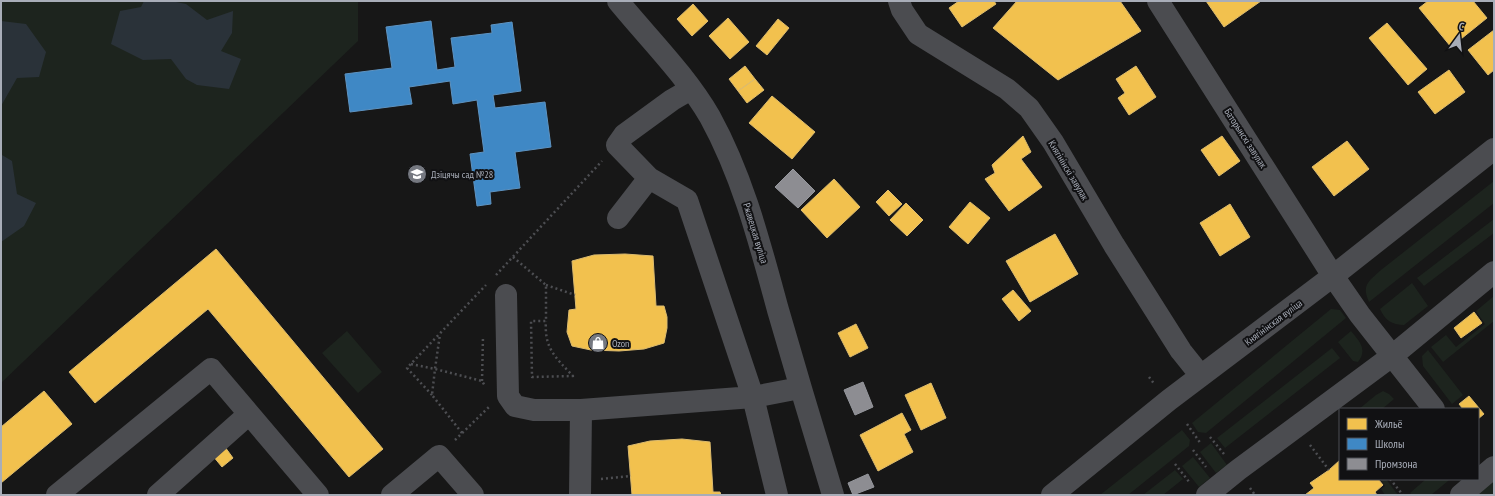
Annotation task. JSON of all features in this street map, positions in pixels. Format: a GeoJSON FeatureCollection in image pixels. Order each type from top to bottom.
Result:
{"type":"FeatureCollection","features":[{"type":"Feature","properties":{"kind":"street","name":"Ржавецкая вуліца"},"geometry":{"type":"LineString","coordinates":[[618,1],[659,48],[691,89],[709,116],[731,160],[757,233],[800,388],[834,495]]}},
{"type":"Feature","properties":{"kind":"street","name":"Княгінінскі завулак"},"geometry":{"type":"LineString","coordinates":[[899,1],[902,10],[918,34],[1007,89],[1029,108],[1052,142],[1114,245],[1181,351],[1201,376]]}},
{"type":"Feature","properties":{"kind":"street","name":"Баторынскі завулак"},"geometry":{"type":"LineString","coordinates":[[1158,1],[1333,276],[1360,315],[1433,408]]}},
{"type":"Feature","properties":{"kind":"street"},"geometry":{"type":"LineString","coordinates":[[691,89],[672,100],[624,135],[617,145],[649,178],[687,200],[754,397],[777,495]]}},
{"type":"Feature","properties":{"kind":"street","name":"Княгінінская вуліца"},"geometry":{"type":"LineString","coordinates":[[1052,495],[1169,400],[1333,276],[1494,149]]}},
{"type":"Feature","properties":{"kind":"street"},"geometry":{"type":"LineString","coordinates":[[618,218],[649,178]]}},
{"type":"Feature","properties":{"kind":"street"},"geometry":{"type":"LineString","coordinates":[[1207,495],[1238,470],[1392,356],[1494,272]]}},
{"type":"Feature","properties":{"kind":"street"},"geometry":{"type":"LineString","coordinates":[[497,289],[508,396],[516,406],[534,410],[581,410],[754,397],[800,388]]}},
{"type":"Feature","properties":{"kind":"street"},"geometry":{"type":"LineString","coordinates":[[57,495],[211,369],[318,495]]}},
{"type":"Feature","properties":{"kind":"street"},"geometry":{"type":"LineString","coordinates":[[580,495],[581,410]]}},
{"type":"Feature","properties":{"kind":"street"},"geometry":{"type":"LineString","coordinates":[[158,495],[249,414]]}},
{"type":"Feature","properties":{"kind":"street"},"geometry":{"type":"LineString","coordinates":[[392,495],[439,456],[473,495]]}},
{"type":"Feature","properties":{"kind":"street"},"geometry":{"type":"LineString","coordinates":[[1479,475],[1486,467]]}},
{"type":"Feature","properties":{"kind":"street"},"geometry":{"type":"LineString","coordinates":[[1461,495],[1474,480]]}},
{"type":"Feature","properties":{"kind":"path"},"geometry":{"type":"LineString","coordinates":[[493,277],[617,145]]}},
{"type":"Feature","properties":{"kind":"path"},"geometry":{"type":"LineString","coordinates":[[513,257],[546,284],[574,295]]}},
{"type":"Feature","properties":{"kind":"path"},"geometry":{"type":"LineString","coordinates":[[546,284],[546,321],[545,333],[547,342],[554,356],[573,376],[532,377],[531,321],[546,321]]}},
{"type":"Feature","properties":{"kind":"path"},"geometry":{"type":"LineString","coordinates":[[462,433],[432,395],[407,368],[440,333],[497,289]]}},
{"type":"Feature","properties":{"kind":"path"},"geometry":{"type":"LineString","coordinates":[[432,395],[440,333]]}},
{"type":"Feature","properties":{"kind":"path"},"geometry":{"type":"LineString","coordinates":[[411,364],[482,381],[486,388]]}},
{"type":"Feature","properties":{"kind":"path"},"geometry":{"type":"LineString","coordinates":[[1149,377],[1155,385]]}},
{"type":"Feature","properties":{"kind":"path"},"geometry":{"type":"LineString","coordinates":[[439,456],[495,401]]}},
{"type":"Feature","properties":{"kind":"path"},"geometry":{"type":"LineString","coordinates":[[1187,424],[1201,444]]}},
{"type":"Feature","properties":{"kind":"path"},"geometry":{"type":"LineString","coordinates":[[1306,441],[1329,470]]}},
{"type":"Feature","properties":{"kind":"path"},"geometry":{"type":"LineString","coordinates":[[1193,450],[1207,467]]}},
{"type":"Feature","properties":{"kind":"path"},"geometry":{"type":"LineString","coordinates":[[594,479],[631,476]]}},
{"type":"Feature","properties":{"kind":"path"},"geometry":{"type":"LineString","coordinates":[[1391,480],[1403,495]]}},
{"type":"Feature","properties":{"kind":"path"},"geometry":{"type":"LineString","coordinates":[[1248,486],[1255,495]]}},
{"type":"Feature","properties":{"kind":"shaded area"},"geometry":{"type":"Polygon","coordinates":[[[1,1],[358,1],[358,41],[1,383],[1,1]]]}},
{"type":"Feature","properties":{"kind":"shaded area"},"geometry":{"type":"Polygon","coordinates":[[[144,1],[171,1],[186,4],[207,20],[233,11],[232,33],[221,51],[241,59],[229,89],[197,85],[186,79],[171,59],[143,60],[111,44],[120,11],[141,7],[144,1]]]}},
{"type":"Feature","properties":{"kind":"shaded area"},"geometry":{"type":"Polygon","coordinates":[[[1,21],[26,24],[46,52],[39,77],[17,78],[1,106],[1,21]]]}},
{"type":"Feature","properties":{"kind":"shaded area"},"geometry":{"type":"Polygon","coordinates":[[[2,155],[12,161],[17,194],[36,203],[24,226],[1,242],[1,157],[2,155]]]}},
{"type":"Feature","properties":{"kind":"shaded area"},"geometry":{"type":"Polygon","coordinates":[[[1494,181],[1494,203],[1369,302],[1366,287],[1373,277],[1494,181]]]}},
{"type":"Feature","properties":{"kind":"shaded area"},"geometry":{"type":"Polygon","coordinates":[[[1494,219],[1494,233],[1424,286],[1417,278],[1494,219]]]}},
{"type":"Feature","properties":{"kind":"shaded area"},"geometry":{"type":"Polygon","coordinates":[[[1412,283],[1428,306],[1404,325],[1392,323],[1384,316],[1380,309],[1412,283]]]}},
{"type":"Feature","properties":{"kind":"shaded area"},"geometry":{"type":"Polygon","coordinates":[[[1494,296],[1494,321],[1443,362],[1431,347],[1446,335],[1456,347],[1485,324],[1476,311],[1494,296]]]}},
{"type":"Feature","properties":{"kind":"shaded area"},"geometry":{"type":"Polygon","coordinates":[[[1331,309],[1340,310],[1346,318],[1206,433],[1198,432],[1192,423],[1331,309]]]}},
{"type":"Feature","properties":{"kind":"shaded area"},"geometry":{"type":"Polygon","coordinates":[[[347,331],[382,372],[358,393],[322,353],[347,331]]]}},
{"type":"Feature","properties":{"kind":"shaded area"},"geometry":{"type":"Polygon","coordinates":[[[1351,331],[1361,345],[1362,349],[1361,357],[1358,362],[1353,361],[1338,342],[1351,331]]]}},
{"type":"Feature","properties":{"kind":"shaded area"},"geometry":{"type":"Polygon","coordinates":[[[1332,348],[1340,358],[1225,448],[1217,438],[1332,348]]]}},
{"type":"Feature","properties":{"kind":"shaded area"},"geometry":{"type":"Polygon","coordinates":[[[1428,350],[1463,395],[1452,404],[1423,366],[1422,356],[1428,350]]]}},
{"type":"Feature","properties":{"kind":"shaded area"},"geometry":{"type":"Polygon","coordinates":[[[1383,391],[1394,399],[1383,408],[1360,408],[1383,391]]]}},
{"type":"Feature","properties":{"kind":"shaded area"},"geometry":{"type":"Polygon","coordinates":[[[1182,430],[1190,440],[1189,446],[1128,495],[1100,495],[1182,430]]]}},
{"type":"Feature","properties":{"kind":"shaded area"},"geometry":{"type":"Polygon","coordinates":[[[1211,443],[1227,465],[1216,473],[1200,452],[1211,443]]]}},
{"type":"Feature","properties":{"kind":"shaded area"},"geometry":{"type":"Polygon","coordinates":[[[1193,457],[1210,478],[1199,487],[1182,466],[1193,457]]]}},
{"type":"Feature","properties":{"kind":"shaded area"},"geometry":{"type":"Polygon","coordinates":[[[1175,470],[1183,479],[1163,495],[1143,495],[1175,470]]]}},
{"type":"Feature","properties":{"kind":"shaded area"},"geometry":{"type":"Polygon","coordinates":[[[1381,480],[1387,480],[1398,495],[1385,495],[1381,489],[1385,486],[1381,480]]]}},
{"type":"Feature","properties":{"kind":"shaded area"},"geometry":{"type":"Polygon","coordinates":[[[1425,480],[1448,480],[1431,495],[1412,495],[1410,493],[1425,480]]]}},
{"type":"Feature","properties":{"kind":"shaded area"},"geometry":{"type":"Polygon","coordinates":[[[1494,480],[1494,495],[1476,495],[1494,480]]]}},
{"type":"Feature","properties":{"kind":"building: Жильё"},"geometry":{"type":"Polygon","coordinates":[[[959,1],[994,1],[996,4],[962,27],[949,8],[959,1]]]}},
{"type":"Feature","properties":{"kind":"building: Жильё"},"geometry":{"type":"Polygon","coordinates":[[[1017,1],[1120,1],[1141,31],[1058,80],[993,28],[1017,1]]]}},
{"type":"Feature","properties":{"kind":"building: Жильё"},"geometry":{"type":"Polygon","coordinates":[[[1206,1],[1261,1],[1224,27],[1206,1]]]}},
{"type":"Feature","properties":{"kind":"building: Жильё"},"geometry":{"type":"Polygon","coordinates":[[[1428,1],[1473,1],[1487,18],[1451,47],[1419,8],[1428,1]]]}},
{"type":"Feature","properties":{"kind":"building: Жильё"},"geometry":{"type":"Polygon","coordinates":[[[693,4],[708,21],[692,36],[677,19],[693,4]]]}},
{"type":"Feature","properties":{"kind":"building: Жильё"},"geometry":{"type":"Polygon","coordinates":[[[728,18],[749,42],[730,59],[709,36],[728,18]]]}},
{"type":"Feature","properties":{"kind":"building: Жильё"},"geometry":{"type":"Polygon","coordinates":[[[778,19],[789,28],[767,55],[756,46],[778,19]]]}},
{"type":"Feature","properties":{"kind":"building: Жильё"},"geometry":{"type":"Polygon","coordinates":[[[1387,23],[1427,69],[1408,85],[1369,38],[1387,23]]]}},
{"type":"Feature","properties":{"kind":"building: Жильё"},"geometry":{"type":"Polygon","coordinates":[[[1494,30],[1494,70],[1488,75],[1468,50],[1494,30]]]}},
{"type":"Feature","properties":{"kind":"building: Жильё"},"geometry":{"type":"Polygon","coordinates":[[[745,66],[755,79],[738,91],[729,79],[745,66]]]}},
{"type":"Feature","properties":{"kind":"building: Жильё"},"geometry":{"type":"Polygon","coordinates":[[[1136,66],[1156,97],[1129,115],[1118,98],[1125,93],[1116,79],[1136,66]]]}},
{"type":"Feature","properties":{"kind":"building: Жильё"},"geometry":{"type":"Polygon","coordinates":[[[1449,70],[1465,92],[1435,114],[1418,92],[1449,70]]]}},
{"type":"Feature","properties":{"kind":"building: Жильё"},"geometry":{"type":"Polygon","coordinates":[[[755,79],[764,90],[747,103],[738,91],[755,79]]]}},
{"type":"Feature","properties":{"kind":"building: Жильё"},"geometry":{"type":"Polygon","coordinates":[[[772,96],[815,132],[792,159],[749,123],[772,96]]]}},
{"type":"Feature","properties":{"kind":"building: Жильё"},"geometry":{"type":"Polygon","coordinates":[[[1023,136],[1031,152],[1021,159],[1042,187],[1009,211],[985,179],[995,173],[992,165],[1023,136]]]}},
{"type":"Feature","properties":{"kind":"building: Жильё"},"geometry":{"type":"Polygon","coordinates":[[[1222,136],[1240,161],[1219,176],[1201,150],[1222,136]]]}},
{"type":"Feature","properties":{"kind":"building: Жильё"},"geometry":{"type":"Polygon","coordinates":[[[1347,141],[1369,169],[1334,196],[1312,167],[1347,141]]]}},
{"type":"Feature","properties":{"kind":"building: Жильё"},"geometry":{"type":"Polygon","coordinates":[[[834,179],[860,207],[827,238],[801,210],[834,179]]]}},
{"type":"Feature","properties":{"kind":"building: Жильё"},"geometry":{"type":"Polygon","coordinates":[[[888,190],[902,204],[889,216],[876,202],[888,190]]]}},
{"type":"Feature","properties":{"kind":"building: Жильё"},"geometry":{"type":"Polygon","coordinates":[[[970,202],[990,218],[968,244],[949,227],[970,202]]]}},
{"type":"Feature","properties":{"kind":"building: Жильё"},"geometry":{"type":"Polygon","coordinates":[[[906,203],[923,220],[907,236],[890,220],[906,203]]]}},
{"type":"Feature","properties":{"kind":"building: Жильё"},"geometry":{"type":"Polygon","coordinates":[[[1230,204],[1250,237],[1220,256],[1200,223],[1230,204]]]}},
{"type":"Feature","properties":{"kind":"building: Жильё"},"geometry":{"type":"Polygon","coordinates":[[[1055,234],[1078,274],[1030,302],[1006,261],[1055,234]]]}},
{"type":"Feature","properties":{"kind":"building: Жильё"},"geometry":{"type":"Polygon","coordinates":[[[216,249],[383,449],[349,477],[208,309],[95,403],[69,372],[216,249]]]}},
{"type":"Feature","properties":{"kind":"building: Жильё"},"geometry":{"type":"Polygon","coordinates":[[[625,254],[653,256],[656,306],[664,306],[667,317],[667,328],[664,343],[644,349],[619,351],[591,350],[572,346],[567,332],[569,310],[576,309],[572,261],[594,255],[625,254]]]}},
{"type":"Feature","properties":{"kind":"building: Жильё"},"geometry":{"type":"Polygon","coordinates":[[[1013,290],[1031,311],[1019,321],[1002,299],[1013,290]]]}},
{"type":"Feature","properties":{"kind":"building: Жильё"},"geometry":{"type":"Polygon","coordinates":[[[1474,312],[1482,323],[1461,338],[1454,328],[1474,312]]]}},
{"type":"Feature","properties":{"kind":"building: Жильё"},"geometry":{"type":"Polygon","coordinates":[[[856,324],[868,348],[850,357],[838,333],[856,324]]]}},
{"type":"Feature","properties":{"kind":"building: Жильё"},"geometry":{"type":"Polygon","coordinates":[[[931,383],[946,418],[921,430],[905,395],[931,383]]]}},
{"type":"Feature","properties":{"kind":"building: Жильё"},"geometry":{"type":"Polygon","coordinates":[[[44,391],[72,424],[1,483],[1,427],[44,391]]]}},
{"type":"Feature","properties":{"kind":"building: Жильё"},"geometry":{"type":"Polygon","coordinates":[[[1469,396],[1479,408],[1462,408],[1459,404],[1469,396]]]}},
{"type":"Feature","properties":{"kind":"building: Жильё"},"geometry":{"type":"Polygon","coordinates":[[[1479,408],[1484,414],[1479,418],[1479,408]]]}},
{"type":"Feature","properties":{"kind":"building: Жильё"},"geometry":{"type":"Polygon","coordinates":[[[902,413],[911,430],[904,434],[913,452],[878,471],[860,435],[902,413]]]}},
{"type":"Feature","properties":{"kind":"building: Жильё"},"geometry":{"type":"Polygon","coordinates":[[[682,439],[710,442],[713,492],[720,492],[721,495],[632,495],[628,446],[650,441],[682,439]]]}},
{"type":"Feature","properties":{"kind":"building: Жильё"},"geometry":{"type":"Polygon","coordinates":[[[225,447],[233,458],[222,467],[213,456],[225,447]]]}},
{"type":"Feature","properties":{"kind":"building: Жильё"},"geometry":{"type":"Polygon","coordinates":[[[1339,461],[1339,480],[1379,480],[1383,485],[1375,492],[1377,495],[1305,495],[1314,488],[1310,483],[1339,461]]]}},
{"type":"Feature","properties":{"kind":"building: Школы"},"geometry":{"type":"Polygon","coordinates":[[[431,21],[437,70],[455,67],[451,38],[492,33],[491,25],[512,22],[521,91],[493,95],[495,108],[545,102],[551,147],[515,152],[520,188],[490,192],[491,204],[477,206],[470,154],[484,152],[477,100],[453,104],[450,81],[409,87],[412,104],[350,112],[345,74],[392,68],[386,27],[431,21]]]}},
{"type":"Feature","properties":{"kind":"building: Промзона"},"geometry":{"type":"Polygon","coordinates":[[[793,169],[815,191],[798,208],[775,187],[793,169]]]}},
{"type":"Feature","properties":{"kind":"building: Промзона"},"geometry":{"type":"Polygon","coordinates":[[[863,382],[873,407],[855,415],[844,390],[863,382]]]}},
{"type":"Feature","properties":{"kind":"building: Промзона"},"geometry":{"type":"Polygon","coordinates":[[[868,474],[874,487],[853,495],[848,483],[868,474]]]}},
{"type":"Feature","properties":{"kind":"place","name":"Дзіцячы сад №28"},"geometry":{"type":"Point","coordinates":[417,174]}},
{"type":"Feature","properties":{"kind":"place","name":"Ozon"},"geometry":{"type":"Point","coordinates":[598,343]}}]}
